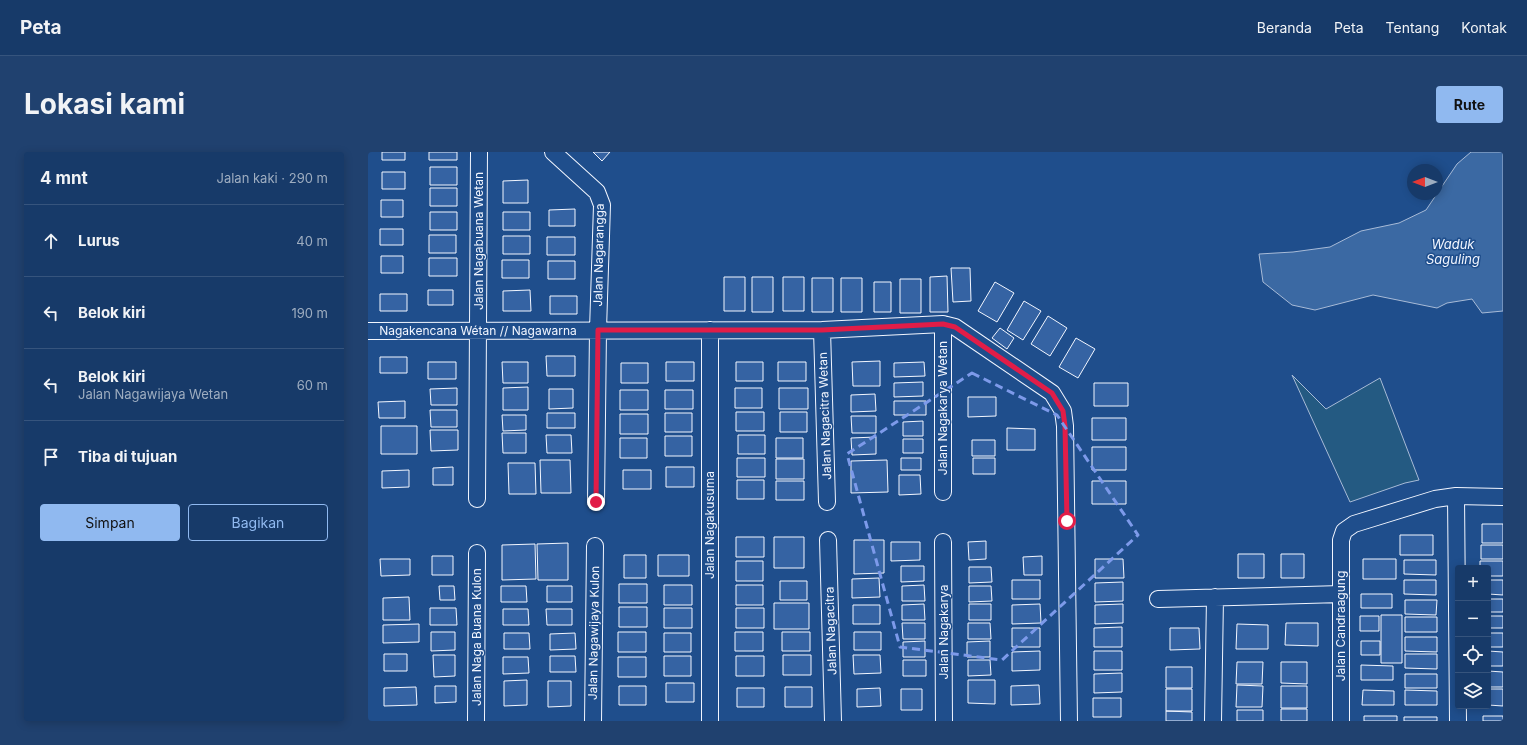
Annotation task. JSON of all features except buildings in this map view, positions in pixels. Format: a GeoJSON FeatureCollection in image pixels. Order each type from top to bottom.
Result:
{"type":"FeatureCollection","features":[{"type":"Feature","properties":{"kind":"street","name":"Jalan Nagabuana Wetan"},"geometry":{"type":"LineString","coordinates":[[477,499],[479,152]]}},
{"type":"Feature","properties":{"kind":"street","name":"Jalan Nagarangga"},"geometry":{"type":"LineString","coordinates":[[553,152],[597,192],[602,205],[598,330],[596,502]]}},
{"type":"Feature","properties":{"kind":"street","name":"Nagakencana Wétan // Nagawarna"},"geometry":{"type":"LineString","coordinates":[[368,331],[822,330],[943,324],[955,327],[1052,393],[1063,411],[1065,426],[1067,521],[1069,721]]}},
{"type":"Feature","properties":{"kind":"street","name":"Jalan Nagakarya Wetan"},"geometry":{"type":"LineString","coordinates":[[943,324],[944,492]]}},
{"type":"Feature","properties":{"kind":"street","name":"Jalan Nagakusuma"},"geometry":{"type":"LineString","coordinates":[[710,330],[710,721]]}},
{"type":"Feature","properties":{"kind":"street","name":"Jalan Nagacitra Wetan"},"geometry":{"type":"LineString","coordinates":[[822,330],[827,502]]}},
{"type":"Feature","properties":{"kind":"street"},"geometry":{"type":"LineString","coordinates":[[1458,721],[1456,496],[1503,497]]}},
{"type":"Feature","properties":{"kind":"street","name":"Jalan Candraagung"},"geometry":{"type":"LineString","coordinates":[[1340,721],[1341,540],[1344,531],[1354,524],[1435,499],[1456,496]]}},
{"type":"Feature","properties":{"kind":"street","name":"Jalan Nagacitra"},"geometry":{"type":"LineString","coordinates":[[828,540],[833,721]]}},
{"type":"Feature","properties":{"kind":"street","name":"Jalan Nagakarya"},"geometry":{"type":"LineString","coordinates":[[944,542],[944,721]]}},
{"type":"Feature","properties":{"kind":"street","name":"Jalan Nagawijaya Kulon"},"geometry":{"type":"LineString","coordinates":[[593,721],[595,546]]}},
{"type":"Feature","properties":{"kind":"street","name":"Jalan Naga Buana Kulon"},"geometry":{"type":"LineString","coordinates":[[476,721],[477,553]]}},
{"type":"Feature","properties":{"kind":"street"},"geometry":{"type":"LineString","coordinates":[[1158,599],[1341,594]]}},
{"type":"Feature","properties":{"kind":"street"},"geometry":{"type":"LineString","coordinates":[[1213,721],[1215,597]]}},
{"type":"Feature","properties":{"kind":"highlighted area"},"geometry":{"type":"Polygon","coordinates":[[[972,373],[1057,415],[1138,535],[1002,660],[900,647],[847,454],[972,373]]]}},
{"type":"Feature","properties":{"kind":"shaded area"},"geometry":{"type":"Polygon","coordinates":[[[1292,375],[1326,409],[1380,378],[1419,480],[1405,483],[1350,502],[1292,375]]]}},
{"type":"Feature","properties":{"kind":"water","name":"Waduk Saguling"},"geometry":{"type":"Polygon","coordinates":[[[1471,152],[1503,152],[1503,311],[1482,313],[1472,299],[1447,303],[1437,308],[1373,295],[1315,310],[1292,305],[1263,282],[1259,254],[1293,252],[1330,247],[1361,231],[1399,223],[1426,210],[1433,200],[1443,200],[1443,185],[1457,164],[1471,152]]]}},
{"type":"Feature","properties":{"kind":"route"},"geometry":{"type":"LineString","coordinates":[[596,502],[598,330],[822,330],[943,324],[955,327],[1052,393],[1063,411],[1065,426],[1067,521]]}}]}
